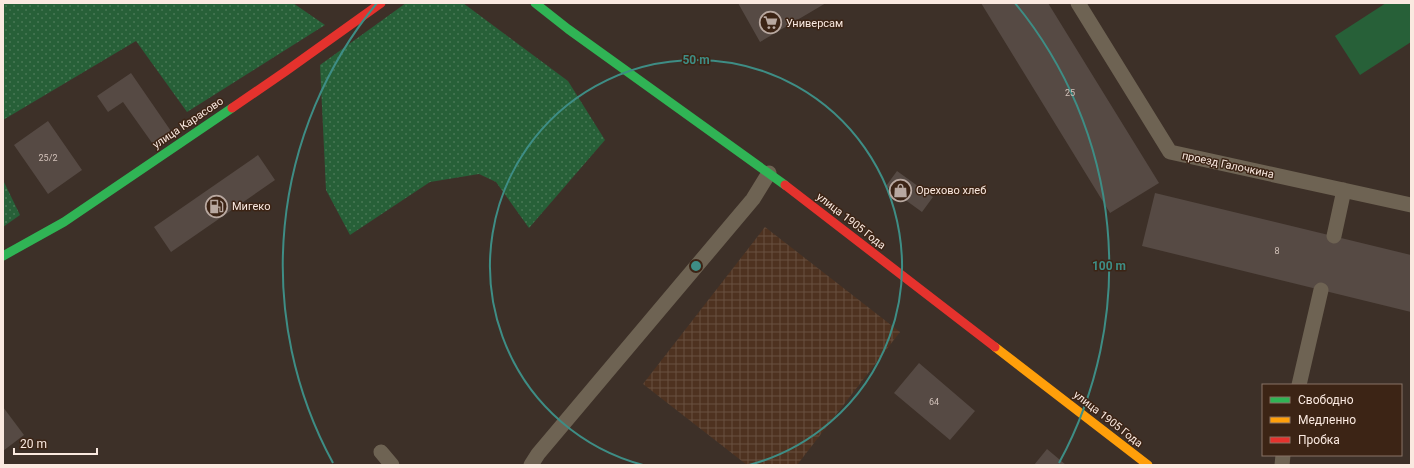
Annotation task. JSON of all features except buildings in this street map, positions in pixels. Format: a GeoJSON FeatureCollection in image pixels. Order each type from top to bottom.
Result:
{"type":"FeatureCollection","features":[{"type":"Feature","properties":{"kind":"street","name":"улица Карасово"},"geometry":{"type":"LineString","coordinates":[[3,256],[64,222],[286,71],[381,3]]}},
{"type":"Feature","properties":{"kind":"street","name":"улица 1905 Года"},"geometry":{"type":"LineString","coordinates":[[535,3],[581,38],[769,173],[1148,465]]}},
{"type":"Feature","properties":{"kind":"lane","name":"проезд Галочкина"},"geometry":{"type":"LineString","coordinates":[[1078,3],[1170,152],[1411,206]]}},
{"type":"Feature","properties":{"kind":"lane"},"geometry":{"type":"LineString","coordinates":[[531,465],[538,454],[753,198],[769,173]]}},
{"type":"Feature","properties":{"kind":"lane"},"geometry":{"type":"LineString","coordinates":[[1334,236],[1344,190]]}},
{"type":"Feature","properties":{"kind":"lane"},"geometry":{"type":"LineString","coordinates":[[1300,384],[1321,290]]}},
{"type":"Feature","properties":{"kind":"lane"},"geometry":{"type":"LineString","coordinates":[[381,452],[392,465]]}},
{"type":"Feature","properties":{"kind":"shaded area"},"geometry":{"type":"Polygon","coordinates":[[[765,227],[900,332],[797,465],[747,465],[643,384],[765,227]]]}},
{"type":"Feature","properties":{"kind":"green space"},"geometry":{"type":"Polygon","coordinates":[[[3,3],[293,3],[325,25],[187,112],[136,41],[3,120],[3,3]]]}},
{"type":"Feature","properties":{"kind":"green space"},"geometry":{"type":"Polygon","coordinates":[[[406,3],[463,3],[568,81],[605,140],[529,228],[496,182],[479,174],[430,182],[350,235],[326,190],[320,65],[406,3]]]}},
{"type":"Feature","properties":{"kind":"green space"},"geometry":{"type":"Polygon","coordinates":[[[1386,3],[1411,3],[1411,42],[1360,75],[1335,36],[1386,3]]]}},
{"type":"Feature","properties":{"kind":"green space"},"geometry":{"type":"Polygon","coordinates":[[[3,180],[20,215],[3,227],[3,180]]]}},
{"type":"Feature","properties":{"kind":"traffic: fast"},"geometry":{"type":"LineString","coordinates":[[535,3],[568,29],[785,185]]}},
{"type":"Feature","properties":{"kind":"traffic: fast"},"geometry":{"type":"LineString","coordinates":[[3,256],[64,222],[232,108]]}},
{"type":"Feature","properties":{"kind":"traffic: slow"},"geometry":{"type":"LineString","coordinates":[[995,347],[1148,465]]}},
{"type":"Feature","properties":{"kind":"traffic: jam"},"geometry":{"type":"LineString","coordinates":[[232,108],[381,3]]}},
{"type":"Feature","properties":{"kind":"traffic: jam"},"geometry":{"type":"LineString","coordinates":[[785,185],[995,347]]}},
{"type":"Feature","properties":{"kind":"place","name":"Универсам"},"geometry":{"type":"Point","coordinates":[771,23]}},
{"type":"Feature","properties":{"kind":"place","name":"Орехово хлеб"},"geometry":{"type":"Point","coordinates":[901,190]}},
{"type":"Feature","properties":{"kind":"place","name":"Мигеко"},"geometry":{"type":"Point","coordinates":[216,206]}}]}
